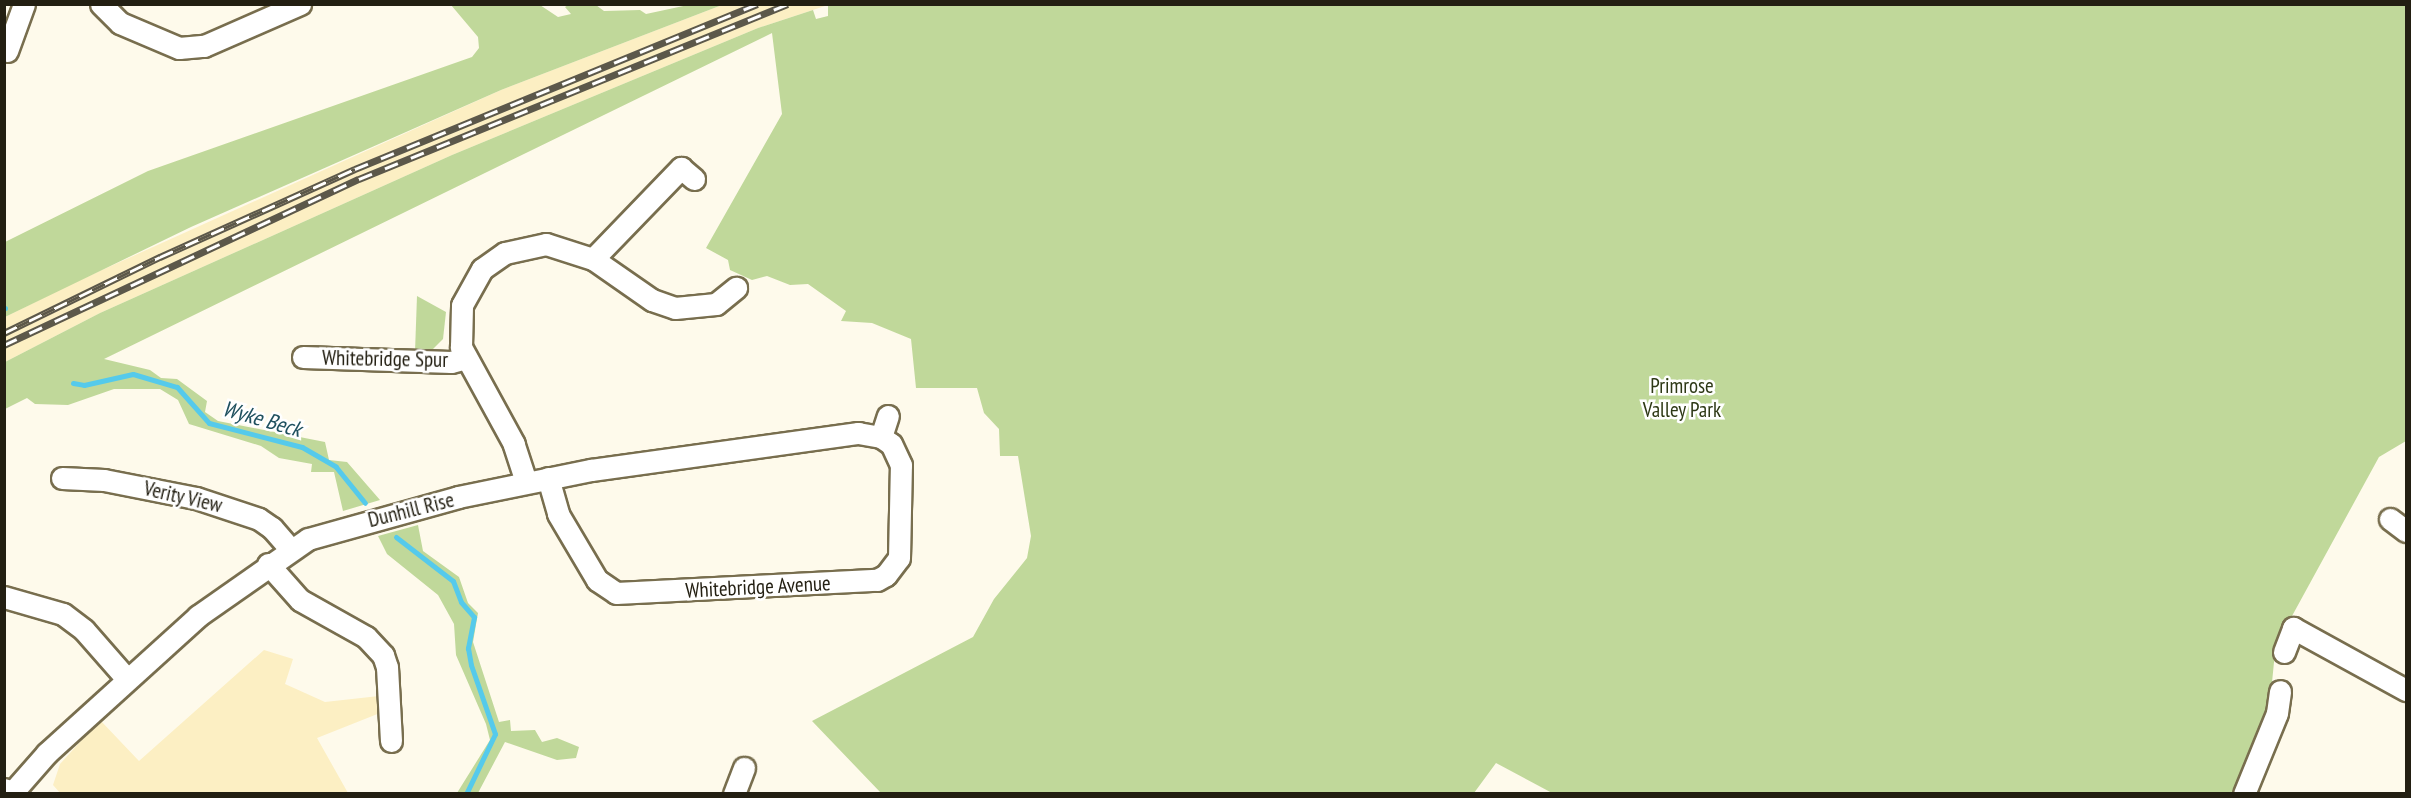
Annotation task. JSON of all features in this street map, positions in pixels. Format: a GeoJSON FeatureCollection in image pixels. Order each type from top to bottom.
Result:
{"type":"FeatureCollection","features":[{"type":"Feature","properties":{"kind":"main road"},"geometry":{"type":"LineString","coordinates":[[4,792],[11,794]]}},
{"type":"Feature","properties":{"kind":"street"},"geometry":{"type":"LineString","coordinates":[[7,51],[24,4]]}},
{"type":"Feature","properties":{"kind":"street"},"geometry":{"type":"LineString","coordinates":[[101,4],[120,23],[179,48],[204,46],[300,4]]}},
{"type":"Feature","properties":{"kind":"street"},"geometry":{"type":"LineString","coordinates":[[593,259],[681,168],[694,179]]}},
{"type":"Feature","properties":{"kind":"street"},"geometry":{"type":"LineString","coordinates":[[526,482],[514,444],[466,358],[459,333],[462,305],[474,280],[493,260],[518,248],[546,244],[593,259],[652,300],[675,308],[716,304],[736,288]]}},
{"type":"Feature","properties":{"kind":"street","name":"Whitebridge Spur"},"geometry":{"type":"LineString","coordinates":[[303,357],[451,362],[466,358]]}},
{"type":"Feature","properties":{"kind":"street"},"geometry":{"type":"LineString","coordinates":[[881,437],[888,416]]}},
{"type":"Feature","properties":{"kind":"street","name":"Dunhill Rise"},"geometry":{"type":"LineString","coordinates":[[11,794],[126,678],[198,616],[290,549],[344,527],[526,482],[858,433],[881,437]]}},
{"type":"Feature","properties":{"kind":"street","name":"Whitebridge Avenue"},"geometry":{"type":"LineString","coordinates":[[548,478],[558,514],[597,580],[616,593],[877,580],[886,576],[899,558],[901,465],[897,453],[881,437]]}},
{"type":"Feature","properties":{"kind":"street","name":"Verity View"},"geometry":{"type":"LineString","coordinates":[[62,478],[104,480],[213,503],[259,519],[272,528],[290,549]]}},
{"type":"Feature","properties":{"kind":"street"},"geometry":{"type":"LineString","coordinates":[[268,564],[300,600],[376,645],[387,667],[391,741]]}},
{"type":"Feature","properties":{"kind":"street"},"geometry":{"type":"LineString","coordinates":[[4,597],[63,614],[84,630],[126,678]]}},
{"type":"Feature","properties":{"kind":"street"},"geometry":{"type":"LineString","coordinates":[[2284,652],[2293,628],[2406,690]]}},
{"type":"Feature","properties":{"kind":"street"},"geometry":{"type":"LineString","coordinates":[[2244,794],[2277,712],[2280,691]]}},
{"type":"Feature","properties":{"kind":"street"},"geometry":{"type":"LineString","coordinates":[[734,794],[744,768]]}},
{"type":"Feature","properties":{"kind":"shaded area"},"geometry":{"type":"Polygon","coordinates":[[[722,5],[828,5],[758,28],[452,155],[100,313],[5,362],[5,317],[71,284],[501,90],[722,5]]]}},
{"type":"Feature","properties":{"kind":"shaded area"},"geometry":{"type":"Polygon","coordinates":[[[264,650],[293,659],[285,684],[325,702],[379,696],[380,713],[317,738],[348,793],[61,794],[53,785],[60,764],[100,720],[139,761],[264,650]]]}},
{"type":"Feature","properties":{"kind":"green space"},"geometry":{"type":"Polygon","coordinates":[[[451,5],[540,5],[558,17],[571,14],[565,7],[568,5],[596,5],[604,11],[640,10],[646,14],[688,5],[722,5],[501,90],[191,227],[5,317],[5,242],[148,171],[472,57],[479,48],[478,37],[451,5]]]}},
{"type":"Feature","properties":{"kind":"green space","name":"Primrose Valley Park"},"geometry":{"type":"Polygon","coordinates":[[[828,5],[2406,5],[2406,441],[2379,457],[2292,616],[2275,652],[2270,703],[2233,793],[1554,794],[1496,763],[1474,793],[881,793],[812,721],[973,637],[994,599],[1027,558],[1031,536],[1018,456],[1000,456],[999,429],[984,413],[977,388],[916,388],[911,339],[872,323],[841,321],[846,311],[808,284],[790,285],[767,276],[752,280],[730,270],[728,260],[706,248],[782,114],[772,33],[104,359],[150,370],[161,378],[177,379],[207,401],[205,412],[218,421],[325,442],[329,460],[347,462],[380,500],[343,511],[334,472],[311,472],[312,464],[279,458],[261,446],[189,424],[178,400],[160,389],[114,389],[68,405],[35,404],[27,398],[5,409],[5,362],[100,313],[452,155],[758,28],[813,10],[816,19],[828,16],[828,5]]]}},
{"type":"Feature","properties":{"kind":"green space"},"geometry":{"type":"Polygon","coordinates":[[[417,296],[446,312],[443,339],[431,351],[415,352],[417,296]]]}},
{"type":"Feature","properties":{"kind":"green space"},"geometry":{"type":"Polygon","coordinates":[[[418,525],[423,551],[459,577],[468,603],[478,613],[473,642],[499,722],[510,720],[511,731],[535,730],[542,742],[557,738],[579,747],[576,758],[557,760],[505,742],[478,793],[457,793],[490,740],[486,724],[456,655],[454,624],[438,595],[387,554],[378,536],[418,525]]]}},
{"type":"Feature","properties":{"kind":"waterway","name":"Wyke Beck"},"geometry":{"type":"LineString","coordinates":[[73,383],[84,385],[133,374],[177,387],[209,423],[302,447],[336,467],[365,503]]}},
{"type":"Feature","properties":{"kind":"waterway","name":"Wyke Beck"},"geometry":{"type":"LineString","coordinates":[[396,537],[453,581],[461,602],[474,617],[468,648],[471,665],[495,734],[466,794]]}},
{"type":"Feature","properties":{"kind":"railway"},"geometry":{"type":"LineString","coordinates":[[4,333],[160,257],[355,169],[757,4]]}},
{"type":"Feature","properties":{"kind":"railway"},"geometry":{"type":"LineString","coordinates":[[4,345],[359,179],[788,4]]}}]}
